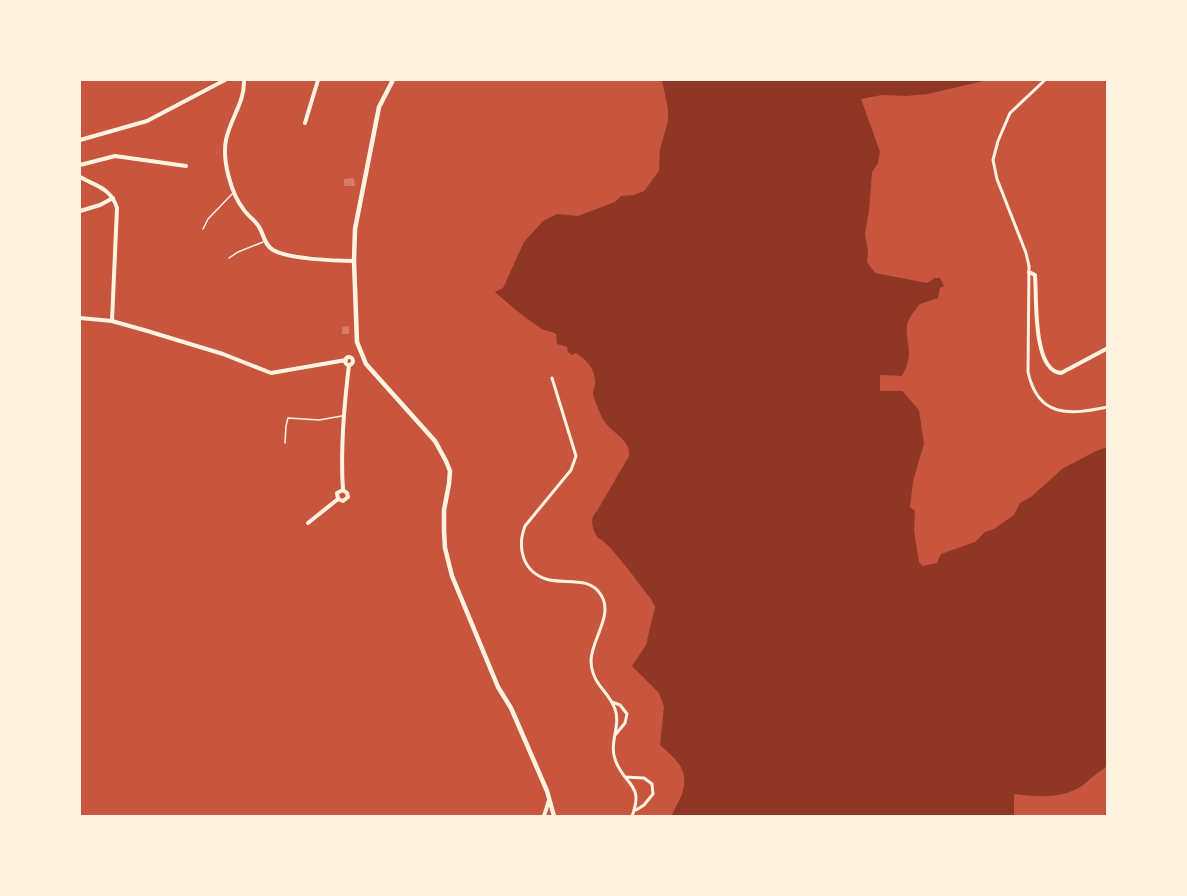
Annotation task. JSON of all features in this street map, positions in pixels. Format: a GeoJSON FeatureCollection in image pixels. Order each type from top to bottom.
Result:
{"type":"FeatureCollection","features":[{"type":"Feature","properties":{"kind":"street"},"geometry":{"type":"LineString","coordinates":[[80,140],[147,121],[225,80]]}},
{"type":"Feature","properties":{"kind":"street"},"geometry":{"type":"LineString","coordinates":[[244,80],[241,101],[229,130],[225,147],[233,193],[244,210],[261,228],[270,249],[316,260],[354,261]]}},
{"type":"Feature","properties":{"kind":"street"},"geometry":{"type":"LineString","coordinates":[[305,123],[318,80]]}},
{"type":"Feature","properties":{"kind":"street"},"geometry":{"type":"LineString","coordinates":[[393,80],[382,98],[374,130],[356,229],[355,330],[360,354],[390,392],[435,441],[446,461],[450,471],[444,510],[444,531],[445,548],[452,576],[498,687],[511,708],[554,816]]}},
{"type":"Feature","properties":{"kind":"street"},"geometry":{"type":"LineString","coordinates":[[1045,80],[1010,113],[993,160],[997,179],[1026,253],[1029,272],[1027,360],[1031,384],[1040,400],[1065,413],[1107,407]]}},
{"type":"Feature","properties":{"kind":"street"},"geometry":{"type":"LineString","coordinates":[[80,165],[115,156],[186,166]]}},
{"type":"Feature","properties":{"kind":"street"},"geometry":{"type":"LineString","coordinates":[[80,177],[105,188],[117,208],[112,321]]}},
{"type":"Feature","properties":{"kind":"street"},"geometry":{"type":"LineString","coordinates":[[80,211],[113,198]]}},
{"type":"Feature","properties":{"kind":"street"},"geometry":{"type":"LineString","coordinates":[[1029,272],[1035,275],[1040,343],[1044,360],[1054,372],[1061,373],[1089,360],[1107,348]]}},
{"type":"Feature","properties":{"kind":"street"},"geometry":{"type":"LineString","coordinates":[[80,318],[112,321],[223,354],[271,373],[352,363],[352,359],[360,354]]}},
{"type":"Feature","properties":{"kind":"street"},"geometry":{"type":"LineString","coordinates":[[338,499],[343,501],[347,498],[347,493],[343,490],[347,362]]}},
{"type":"Feature","properties":{"kind":"street"},"geometry":{"type":"LineString","coordinates":[[552,378],[576,456],[571,470],[525,526],[521,536],[521,554],[532,570],[546,579],[588,584],[601,595],[604,601],[604,615],[591,662],[595,679],[616,711],[614,756],[617,765],[637,796],[632,816]]}},
{"type":"Feature","properties":{"kind":"street"},"geometry":{"type":"LineString","coordinates":[[338,499],[337,493],[343,490]]}},
{"type":"Feature","properties":{"kind":"street"},"geometry":{"type":"LineString","coordinates":[[308,523],[338,499]]}},
{"type":"Feature","properties":{"kind":"street"},"geometry":{"type":"LineString","coordinates":[[611,702],[620,705],[627,714],[625,723],[615,736]]}},
{"type":"Feature","properties":{"kind":"street"},"geometry":{"type":"LineString","coordinates":[[625,777],[644,778],[652,784],[652,794],[649,799],[634,811]]}},
{"type":"Feature","properties":{"kind":"street"},"geometry":{"type":"LineString","coordinates":[[544,816],[549,799]]}},
{"type":"Feature","properties":{"kind":"lane"},"geometry":{"type":"LineString","coordinates":[[203,229],[208,219],[233,193]]}},
{"type":"Feature","properties":{"kind":"lane"},"geometry":{"type":"LineString","coordinates":[[229,258],[265,241]]}},
{"type":"Feature","properties":{"kind":"lane"},"geometry":{"type":"LineString","coordinates":[[285,443],[288,418],[320,420],[344,416]]}},
{"type":"Feature","properties":{"kind":"shaded area"},"geometry":{"type":"Polygon","coordinates":[[[662,80],[987,80],[928,94],[882,95],[861,99],[880,152],[878,163],[872,172],[865,234],[867,262],[875,273],[927,283],[940,278],[944,286],[940,288],[938,298],[920,304],[909,319],[907,325],[908,359],[899,384],[899,387],[919,410],[924,444],[913,481],[910,507],[915,511],[914,531],[919,562],[923,566],[937,563],[941,554],[975,542],[985,532],[994,529],[1014,515],[1020,503],[1031,497],[1062,469],[1107,447],[1107,761],[1105,768],[1076,790],[1050,796],[1014,794],[1014,816],[672,816],[684,786],[683,772],[676,760],[660,745],[664,707],[659,693],[632,666],[646,645],[655,607],[617,555],[598,538],[592,524],[594,514],[629,456],[627,444],[608,426],[601,415],[593,395],[594,374],[587,362],[576,353],[572,355],[568,352],[567,347],[557,344],[556,334],[536,325],[495,292],[503,288],[524,242],[543,221],[557,214],[578,216],[615,202],[621,196],[644,191],[659,171],[660,149],[668,121],[662,80]]]}},
{"type":"Feature","properties":{"kind":"pier"},"geometry":{"type":"Polygon","coordinates":[[[880,375],[904,376],[902,386],[906,391],[880,391],[880,375]]]}},
{"type":"Feature","properties":{"kind":"building"},"geometry":{"type":"Polygon","coordinates":[[[354,178],[355,186],[344,186],[344,179],[354,178]]]}},
{"type":"Feature","properties":{"kind":"building"},"geometry":{"type":"Polygon","coordinates":[[[349,326],[349,334],[342,334],[342,327],[349,326]]]}}]}
